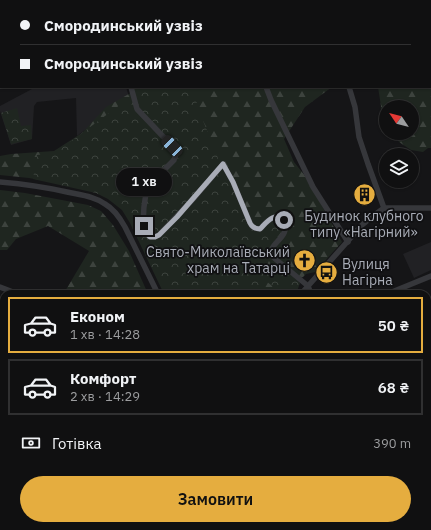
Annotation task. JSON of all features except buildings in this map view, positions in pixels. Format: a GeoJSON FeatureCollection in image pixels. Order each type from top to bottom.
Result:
{"type":"FeatureCollection","features":[{"type":"Feature","properties":{"kind":"street"},"geometry":{"type":"LineString","coordinates":[[131,88],[137,109],[172,146],[176,153],[174,160],[149,184],[147,189],[144,226],[147,234],[150,237],[159,235],[190,203],[223,164],[233,182],[253,227],[260,229],[273,217],[278,217],[284,220],[286,225],[283,236],[272,247],[271,254],[308,286],[310,290]]}},
{"type":"Feature","properties":{"kind":"street"},"geometry":{"type":"LineString","coordinates":[[266,88],[313,187],[348,242]]}},
{"type":"Feature","properties":{"kind":"street"},"geometry":{"type":"LineString","coordinates":[[348,88],[355,107],[359,137],[384,208]]}},
{"type":"Feature","properties":{"kind":"street"},"geometry":{"type":"LineString","coordinates":[[0,182],[39,186],[89,196],[106,204],[120,218],[156,290]]}},
{"type":"Feature","properties":{"kind":"street"},"geometry":{"type":"LineString","coordinates":[[304,290],[370,217],[384,208],[431,208]]}},
{"type":"Feature","properties":{"kind":"street"},"geometry":{"type":"LineString","coordinates":[[397,290],[431,276]]}},
{"type":"Feature","properties":{"kind":"shaded area"},"geometry":{"type":"Polygon","coordinates":[[[126,88],[129,97],[77,136],[76,98],[37,102],[34,106],[32,139],[11,145],[0,111],[0,106],[32,89],[126,88]]]}},
{"type":"Feature","properties":{"kind":"shaded area"},"geometry":{"type":"Polygon","coordinates":[[[431,242],[431,270],[414,278],[403,254],[431,242]]]}},
{"type":"Feature","properties":{"kind":"green space"},"geometry":{"type":"Polygon","coordinates":[[[133,88],[331,88],[305,107],[284,139],[294,162],[306,177],[342,242],[315,272],[306,274],[298,282],[295,290],[182,290],[121,195],[29,178],[0,175],[0,156],[54,151],[82,133],[106,107],[134,91],[133,88]]]}},
{"type":"Feature","properties":{"kind":"green space"},"geometry":{"type":"Polygon","coordinates":[[[134,88],[199,88],[201,95],[197,100],[196,106],[219,161],[249,225],[256,230],[270,221],[279,219],[284,225],[282,231],[266,256],[267,260],[265,265],[268,266],[276,262],[300,283],[297,290],[277,290],[266,281],[258,290],[162,290],[130,223],[122,210],[108,199],[96,193],[33,179],[37,155],[55,153],[136,93],[134,88]]]}},
{"type":"Feature","properties":{"kind":"green space"},"geometry":{"type":"Polygon","coordinates":[[[378,88],[431,88],[431,148],[428,148],[423,152],[419,151],[419,148],[408,148],[398,140],[419,140],[419,100],[380,100],[378,88]]]}},
{"type":"Feature","properties":{"kind":"green space"},"geometry":{"type":"Polygon","coordinates":[[[17,108],[21,126],[31,125],[32,139],[11,144],[1,113],[17,108]]]}},
{"type":"Feature","properties":{"kind":"green space"},"geometry":{"type":"Polygon","coordinates":[[[0,190],[25,193],[88,205],[101,211],[113,225],[129,251],[146,290],[66,290],[89,251],[48,226],[16,239],[7,250],[0,250],[0,190]]]}},
{"type":"Feature","properties":{"kind":"place","name":"Будинок клубного типу «Нагірний»"},"geometry":{"type":"Point","coordinates":[364,194]}},
{"type":"Feature","properties":{"kind":"place","name":"Свято-Миколаївський храм на Татарці"},"geometry":{"type":"Point","coordinates":[305,260]}},
{"type":"Feature","properties":{"kind":"place","name":"Вулиця Нагірна"},"geometry":{"type":"Point","coordinates":[326,272]}},
{"type":"Feature","properties":{"kind":"route"},"geometry":{"type":"LineString","coordinates":[[144,226],[145,231],[150,237],[159,235],[177,217],[223,164],[233,182],[253,227],[260,229],[273,217],[278,217],[284,220]]}}]}
